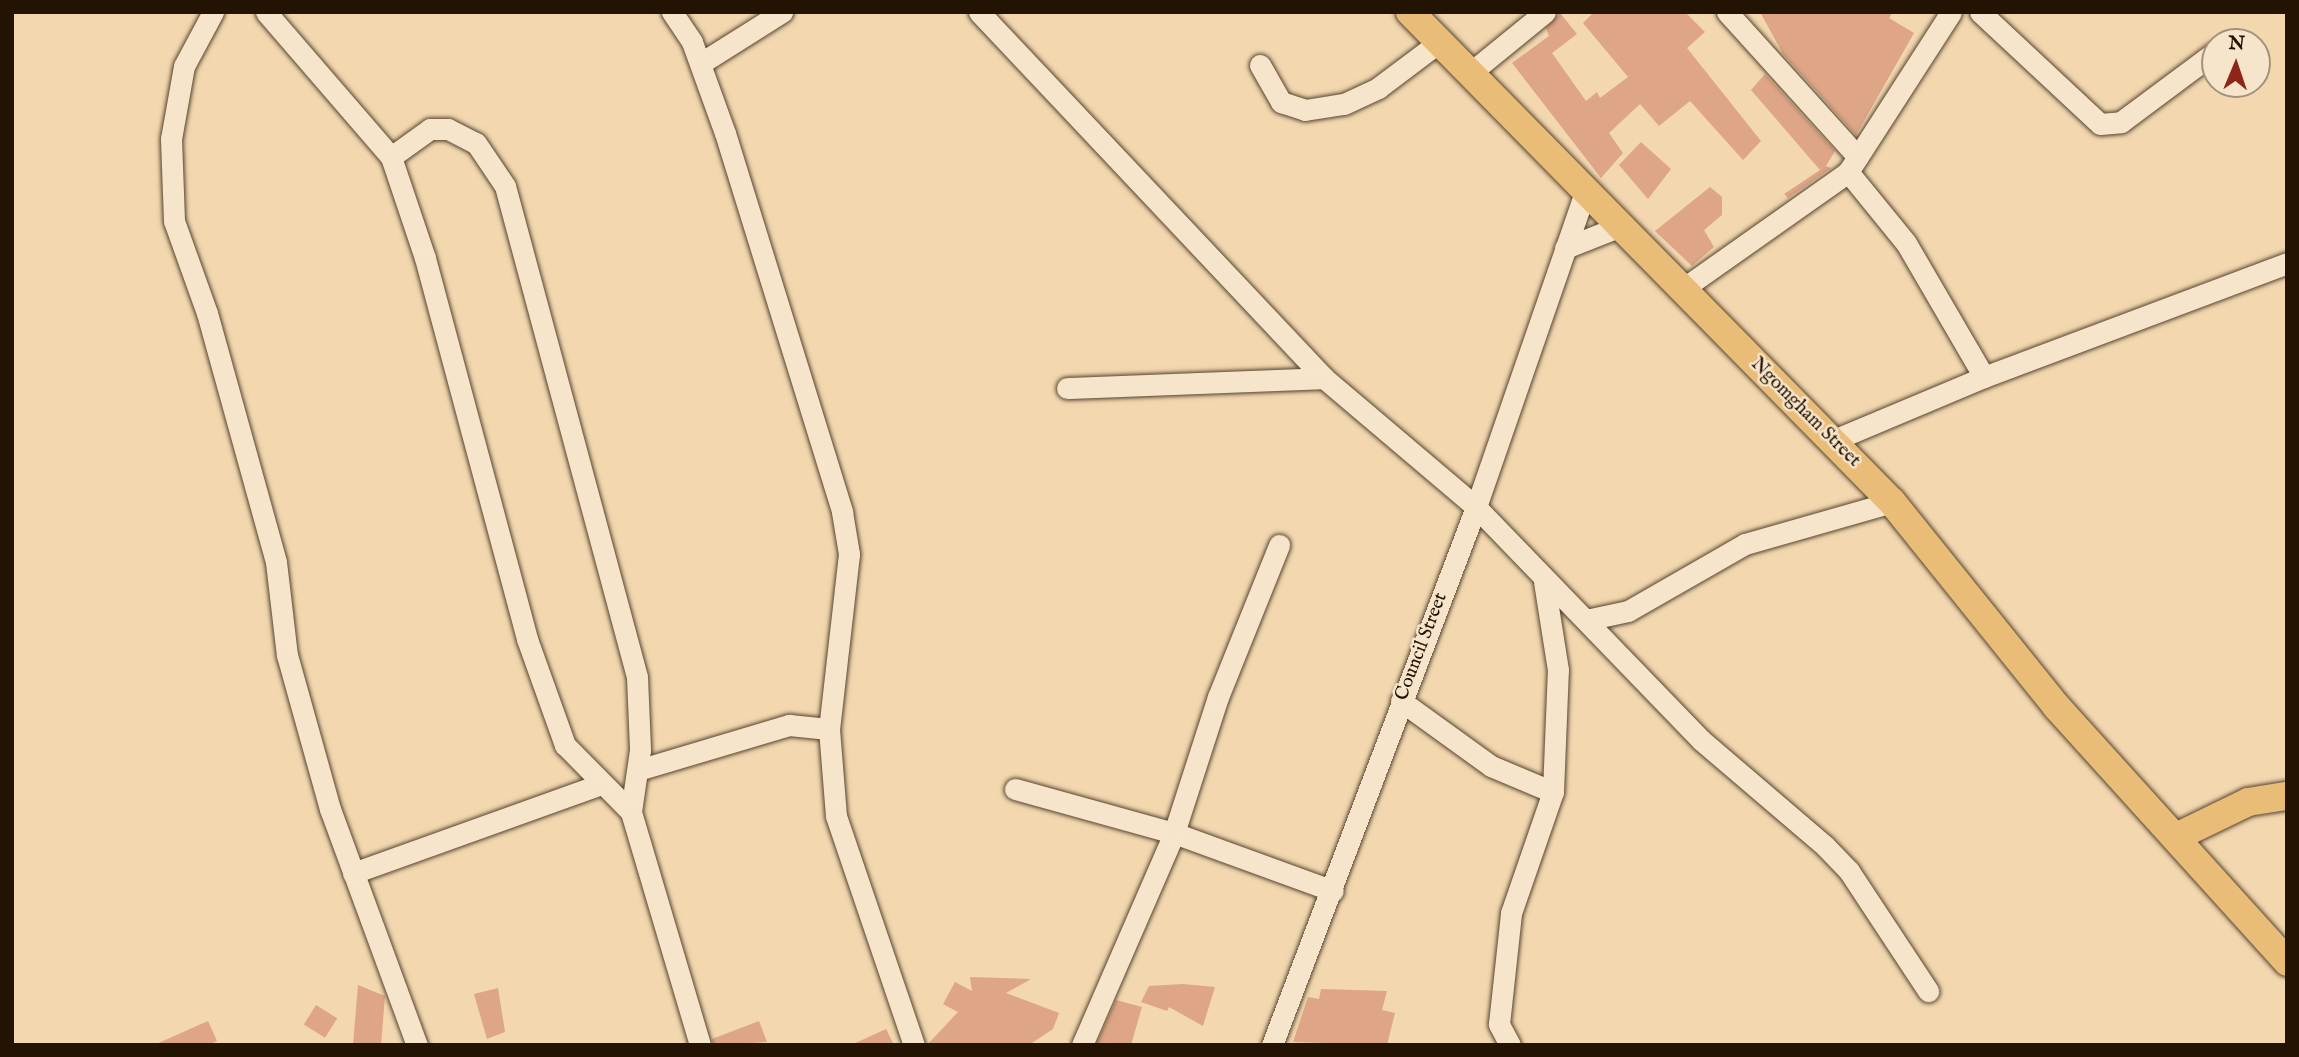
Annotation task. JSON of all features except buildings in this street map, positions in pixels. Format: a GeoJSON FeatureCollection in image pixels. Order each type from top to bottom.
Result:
{"type":"FeatureCollection","features":[{"type":"Feature","properties":{"kind":"main road","name":"Ngomgham Street"},"geometry":{"type":"LineString","coordinates":[[1410,12],[1618,227],[1834,440],[1892,502],[2056,706],[2287,962]]}},
{"type":"Feature","properties":{"kind":"main road"},"geometry":{"type":"LineString","coordinates":[[2176,837],[2248,802],[2287,796]]}},
{"type":"Feature","properties":{"kind":"street"},"geometry":{"type":"LineString","coordinates":[[214,12],[184,66],[171,139],[174,221],[276,562],[287,656],[353,873],[417,1045]]}},
{"type":"Feature","properties":{"kind":"street"},"geometry":{"type":"LineString","coordinates":[[265,12],[391,157],[433,285],[527,639],[565,745],[599,785],[631,812]]}},
{"type":"Feature","properties":{"kind":"street"},"geometry":{"type":"LineString","coordinates":[[672,12],[701,63],[842,512],[849,554],[828,729],[835,816],[914,1045]]}},
{"type":"Feature","properties":{"kind":"street"},"geometry":{"type":"LineString","coordinates":[[701,63],[782,12]]}},
{"type":"Feature","properties":{"kind":"street"},"geometry":{"type":"LineString","coordinates":[[979,12],[1324,379],[1476,507],[1544,582],[1612,643],[1700,740],[1849,871],[1928,991]]}},
{"type":"Feature","properties":{"kind":"street"},"geometry":{"type":"LineString","coordinates":[[1469,74],[1545,12]]}},
{"type":"Feature","properties":{"kind":"street"},"geometry":{"type":"LineString","coordinates":[[1727,12],[1853,164],[1906,243],[1984,377]]}},
{"type":"Feature","properties":{"kind":"street"},"geometry":{"type":"LineString","coordinates":[[1681,290],[1853,164],[1951,12]]}},
{"type":"Feature","properties":{"kind":"street"},"geometry":{"type":"LineString","coordinates":[[1980,12],[2100,124],[2122,122],[2201,63]]}},
{"type":"Feature","properties":{"kind":"street"},"geometry":{"type":"LineString","coordinates":[[1260,65],[1281,102],[1305,110],[1344,104],[1378,88],[1439,42]]}},
{"type":"Feature","properties":{"kind":"street"},"geometry":{"type":"LineString","coordinates":[[391,157],[430,129],[448,129],[476,143],[505,186],[637,677],[638,770],[631,812],[700,1045]]}},
{"type":"Feature","properties":{"kind":"street","name":"Council Street"},"geometry":{"type":"LineString","coordinates":[[1272,1045],[1333,891],[1401,701],[1476,507],[1585,193]]}},
{"type":"Feature","properties":{"kind":"street"},"geometry":{"type":"LineString","coordinates":[[1565,248],[1618,227]]}},
{"type":"Feature","properties":{"kind":"street"},"geometry":{"type":"LineString","coordinates":[[1834,440],[1984,377],[2287,262]]}},
{"type":"Feature","properties":{"kind":"street"},"geometry":{"type":"LineString","coordinates":[[1067,388],[1324,379]]}},
{"type":"Feature","properties":{"kind":"street"},"geometry":{"type":"LineString","coordinates":[[1586,620],[1628,611],[1745,544],[1892,502]]}},
{"type":"Feature","properties":{"kind":"street"},"geometry":{"type":"LineString","coordinates":[[1082,1045],[1174,833],[1218,697],[1279,545]]}},
{"type":"Feature","properties":{"kind":"street"},"geometry":{"type":"LineString","coordinates":[[1510,1045],[1499,1024],[1511,913],[1553,792],[1558,670],[1544,582]]}},
{"type":"Feature","properties":{"kind":"street"},"geometry":{"type":"LineString","coordinates":[[1612,643],[1628,611]]}},
{"type":"Feature","properties":{"kind":"street"},"geometry":{"type":"LineString","coordinates":[[1401,701],[1491,766],[1553,792]]}},
{"type":"Feature","properties":{"kind":"street"},"geometry":{"type":"LineString","coordinates":[[638,770],[789,725],[828,729]]}},
{"type":"Feature","properties":{"kind":"street"},"geometry":{"type":"LineString","coordinates":[[353,873],[599,785]]}},
{"type":"Feature","properties":{"kind":"street"},"geometry":{"type":"LineString","coordinates":[[1015,789],[1174,833],[1333,891]]}}]}
